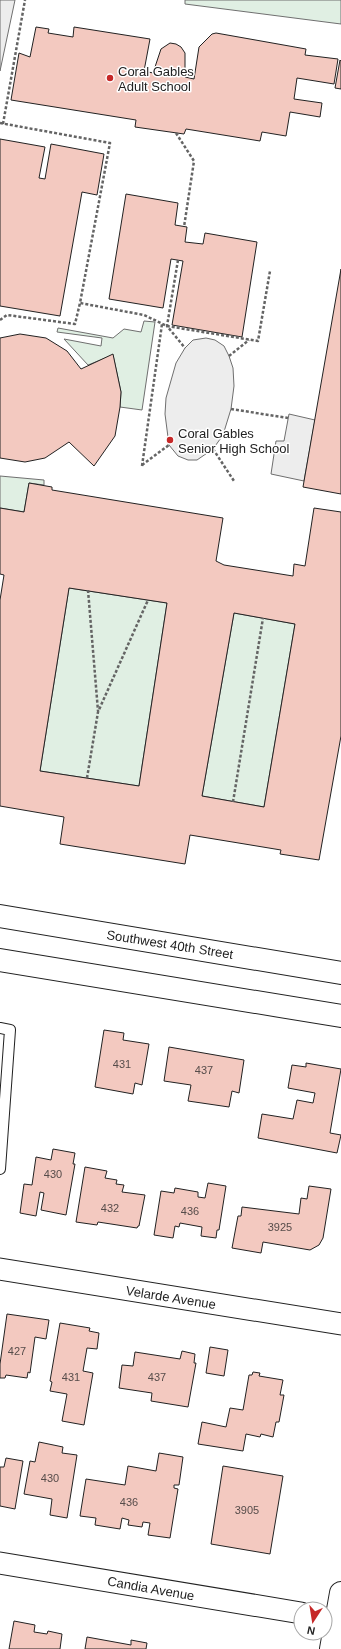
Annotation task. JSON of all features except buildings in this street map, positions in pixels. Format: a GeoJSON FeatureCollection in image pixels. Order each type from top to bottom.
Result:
{"type":"FeatureCollection","features":[{"type":"Feature","properties":{"kind":"main road","name":"Southwest 40th Street"},"geometry":{"type":"LineString","coordinates":[[0,916],[341,973]]}},
{"type":"Feature","properties":{"kind":"main road"},"geometry":{"type":"LineString","coordinates":[[1,962],[341,1016]]}},
{"type":"Feature","properties":{"kind":"main road"},"geometry":{"type":"LineString","coordinates":[[333,1613],[341,1593]]}},
{"type":"Feature","properties":{"kind":"street","name":"Velarde Avenue"},"geometry":{"type":"LineString","coordinates":[[0,1269],[341,1324]]}},
{"type":"Feature","properties":{"kind":"street","name":"Candia Avenue"},"geometry":{"type":"LineString","coordinates":[[0,1563],[293,1612]]}},
{"type":"Feature","properties":{"kind":"lane"},"geometry":{"type":"LineString","coordinates":[[0,1169],[5,1029]]}},
{"type":"Feature","properties":{"kind":"path"},"geometry":{"type":"LineString","coordinates":[[0,320],[7,315],[74,324],[80,303],[110,143],[2,124],[25,0]]}},
{"type":"Feature","properties":{"kind":"path"},"geometry":{"type":"LineString","coordinates":[[176,133],[194,161],[184,227]]}},
{"type":"Feature","properties":{"kind":"path"},"geometry":{"type":"LineString","coordinates":[[178,260],[167,326],[185,348]]}},
{"type":"Feature","properties":{"kind":"path"},"geometry":{"type":"LineString","coordinates":[[80,303],[144,316],[167,326],[258,341],[270,271]]}},
{"type":"Feature","properties":{"kind":"path"},"geometry":{"type":"LineString","coordinates":[[162,324],[142,466],[169,445]]}},
{"type":"Feature","properties":{"kind":"path"},"geometry":{"type":"LineString","coordinates":[[229,356],[249,339]]}},
{"type":"Feature","properties":{"kind":"path"},"geometry":{"type":"LineString","coordinates":[[231,409],[288,418]]}},
{"type":"Feature","properties":{"kind":"path"},"geometry":{"type":"LineString","coordinates":[[213,449],[234,480]]}},
{"type":"Feature","properties":{"kind":"path"},"geometry":{"type":"LineString","coordinates":[[87,778],[98,712],[88,590]]}},
{"type":"Feature","properties":{"kind":"path"},"geometry":{"type":"LineString","coordinates":[[98,712],[148,600]]}},
{"type":"Feature","properties":{"kind":"path"},"geometry":{"type":"LineString","coordinates":[[232,802],[264,618]]}},
{"type":"Feature","properties":{"kind":"green space"},"geometry":{"type":"Polygon","coordinates":[[[185,0],[341,0],[341,24],[185,4],[185,0]]]}},
{"type":"Feature","properties":{"kind":"green space"},"geometry":{"type":"Polygon","coordinates":[[[144,321],[155,322],[142,410],[120,407],[121,392],[113,355],[88,365],[64,339],[101,346],[102,338],[57,332],[58,328],[113,338],[124,329],[141,332],[144,321]]]}},
{"type":"Feature","properties":{"kind":"green space"},"geometry":{"type":"Polygon","coordinates":[[[0,476],[44,480],[44,485],[29,483],[24,512],[0,508],[0,476]]]}},
{"type":"Feature","properties":{"kind":"green space"},"geometry":{"type":"Polygon","coordinates":[[[69,588],[167,603],[139,786],[40,771],[69,588]]]}},
{"type":"Feature","properties":{"kind":"green space"},"geometry":{"type":"Polygon","coordinates":[[[234,613],[295,624],[264,807],[202,796],[234,613]]]}},
{"type":"Feature","properties":{"kind":"shaded area"},"geometry":{"type":"Polygon","coordinates":[[[0,0],[15,0],[0,71],[0,0]]]}},
{"type":"Feature","properties":{"kind":"shaded area"},"geometry":{"type":"Polygon","coordinates":[[[206,338],[215,340],[224,346],[229,356],[233,368],[234,386],[231,409],[223,435],[213,449],[197,460],[188,460],[178,456],[169,445],[165,414],[166,398],[176,363],[185,348],[193,340],[206,338]]]}},
{"type":"Feature","properties":{"kind":"shaded area"},"geometry":{"type":"Polygon","coordinates":[[[289,414],[315,420],[304,481],[271,474],[276,441],[284,441],[289,414]]]}},
{"type":"Feature","properties":{"kind":"place","name":"Coral Gables Adult School"},"geometry":{"type":"Point","coordinates":[110,78]}},
{"type":"Feature","properties":{"kind":"place","name":"Coral Gables Senior High School"},"geometry":{"type":"Point","coordinates":[170,440]}}]}
